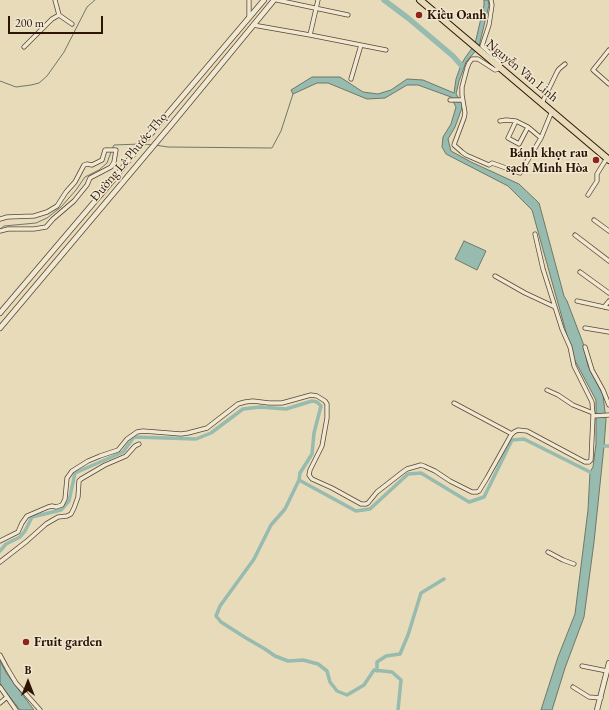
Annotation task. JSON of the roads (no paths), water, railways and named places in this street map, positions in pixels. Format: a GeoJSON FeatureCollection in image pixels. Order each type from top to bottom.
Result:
{"type":"FeatureCollection","features":[{"type":"Feature","properties":{"kind":"highway","name":"Nguyễn Văn Linh"},"geometry":{"type":"LineString","coordinates":[[420,0],[608,158]]}},
{"type":"Feature","properties":{"kind":"street"},"geometry":{"type":"LineString","coordinates":[[55,0],[59,15],[72,24]]}},
{"type":"Feature","properties":{"kind":"street"},"geometry":{"type":"LineString","coordinates":[[249,0],[249,18]]}},
{"type":"Feature","properties":{"kind":"street","name":"Đường Lê Phước Thọ"},"geometry":{"type":"LineString","coordinates":[[0,313],[264,0]]}},
{"type":"Feature","properties":{"kind":"street"},"geometry":{"type":"LineString","coordinates":[[275,0],[348,15]]}},
{"type":"Feature","properties":{"kind":"street","name":"Đường Lê Phước Thọ"},"geometry":{"type":"LineString","coordinates":[[0,328],[275,0]]}},
{"type":"Feature","properties":{"kind":"street"},"geometry":{"type":"LineString","coordinates":[[310,35],[318,0]]}},
{"type":"Feature","properties":{"kind":"street"},"geometry":{"type":"LineString","coordinates":[[491,0],[492,5],[489,25],[482,46],[501,63],[497,65],[497,69],[495,70],[478,59],[472,59],[467,68],[462,87],[461,100],[464,108],[464,118],[454,145],[466,155],[489,164],[492,163],[520,173],[541,138],[552,111]]}},
{"type":"Feature","properties":{"kind":"street"},"geometry":{"type":"LineString","coordinates":[[24,47],[52,19],[59,15]]}},
{"type":"Feature","properties":{"kind":"street"},"geometry":{"type":"LineString","coordinates":[[253,25],[386,50]]}},
{"type":"Feature","properties":{"kind":"street"},"geometry":{"type":"LineString","coordinates":[[236,33],[242,38]]}},
{"type":"Feature","properties":{"kind":"street"},"geometry":{"type":"LineString","coordinates":[[351,79],[361,45]]}},
{"type":"Feature","properties":{"kind":"street"},"geometry":{"type":"LineString","coordinates":[[609,50],[593,70],[609,84]]}},
{"type":"Feature","properties":{"kind":"street"},"geometry":{"type":"LineString","coordinates":[[542,103],[557,72],[565,64]]}},
{"type":"Feature","properties":{"kind":"street"},"geometry":{"type":"LineString","coordinates":[[450,100],[461,100]]}},
{"type":"Feature","properties":{"kind":"street"},"geometry":{"type":"LineString","coordinates":[[500,121],[516,120],[528,127],[541,138]]}},
{"type":"Feature","properties":{"kind":"street"},"geometry":{"type":"LineString","coordinates":[[516,120],[508,138],[519,144],[528,127]]}},
{"type":"Feature","properties":{"kind":"street"},"geometry":{"type":"LineString","coordinates":[[0,219],[7,217],[34,216],[47,212],[57,206],[75,182],[84,165],[87,164],[92,166],[102,160],[105,151],[116,150],[115,159],[111,167],[90,178],[87,185],[74,201],[55,217],[46,227],[34,229],[8,228],[0,231]]}},
{"type":"Feature","properties":{"kind":"street"},"geometry":{"type":"LineString","coordinates":[[588,196],[596,183],[597,174],[608,158]]}},
{"type":"Feature","properties":{"kind":"street"},"geometry":{"type":"LineString","coordinates":[[113,180],[120,186]]}},
{"type":"Feature","properties":{"kind":"street"},"geometry":{"type":"LineString","coordinates":[[594,220],[609,231]]}},
{"type":"Feature","properties":{"kind":"street"},"geometry":{"type":"LineString","coordinates":[[0,541],[18,532],[22,522],[27,516],[48,507],[62,505],[65,499],[67,478],[72,471],[88,461],[117,451],[127,439],[137,432],[143,430],[180,434],[195,432],[210,427],[241,403],[253,401],[282,403],[311,395],[317,396],[327,403],[327,418],[322,446],[310,470],[310,478],[332,488],[358,504],[363,505],[368,503],[377,492],[408,468],[421,465],[435,471],[450,481],[472,492],[477,492],[487,478],[512,434],[518,430],[527,431],[583,461],[589,462],[591,460],[594,415],[592,402],[575,369],[570,347],[562,329],[543,269],[535,234]]}},
{"type":"Feature","properties":{"kind":"street"},"geometry":{"type":"LineString","coordinates":[[575,235],[609,262]]}},
{"type":"Feature","properties":{"kind":"street"},"geometry":{"type":"LineString","coordinates":[[580,272],[609,293]]}},
{"type":"Feature","properties":{"kind":"street"},"geometry":{"type":"LineString","coordinates":[[495,276],[525,293],[556,307]]}},
{"type":"Feature","properties":{"kind":"street"},"geometry":{"type":"LineString","coordinates":[[577,301],[609,308]]}},
{"type":"Feature","properties":{"kind":"street"},"geometry":{"type":"LineString","coordinates":[[604,307],[609,301]]}},
{"type":"Feature","properties":{"kind":"street"},"geometry":{"type":"LineString","coordinates":[[585,328],[609,332]]}},
{"type":"Feature","properties":{"kind":"street"},"geometry":{"type":"LineString","coordinates":[[585,347],[592,370],[609,405]]}},
{"type":"Feature","properties":{"kind":"street"},"geometry":{"type":"LineString","coordinates":[[547,390],[594,415],[609,415]]}},
{"type":"Feature","properties":{"kind":"street"},"geometry":{"type":"LineString","coordinates":[[454,403],[512,434]]}},
{"type":"Feature","properties":{"kind":"street"},"geometry":{"type":"LineString","coordinates":[[0,562],[46,524],[56,518],[71,514],[78,497],[79,481],[81,479],[126,456],[135,446],[139,444]]}},
{"type":"Feature","properties":{"kind":"street"},"geometry":{"type":"LineString","coordinates":[[548,552],[574,564]]}},
{"type":"Feature","properties":{"kind":"street"},"geometry":{"type":"LineString","coordinates":[[0,655],[16,683],[40,710]]}},
{"type":"Feature","properties":{"kind":"street"},"geometry":{"type":"LineString","coordinates":[[597,709],[609,663]]}},
{"type":"Feature","properties":{"kind":"street"},"geometry":{"type":"LineString","coordinates":[[582,666],[607,671]]}},
{"type":"Feature","properties":{"kind":"street"},"geometry":{"type":"LineString","coordinates":[[573,687],[590,697],[601,698]]}},
{"type":"Feature","properties":{"kind":"street"},"geometry":{"type":"LineString","coordinates":[[0,688],[16,710]]}},
{"type":"Feature","properties":{"kind":"street"},"geometry":{"type":"LineString","coordinates":[[0,703],[7,697]]}},
{"type":"Feature","properties":{"kind":"water"},"geometry":{"type":"Polygon","coordinates":[[[484,0],[488,0],[489,5],[479,47],[466,62],[456,94],[463,105],[455,127],[448,139],[451,151],[519,184],[539,203],[564,296],[583,343],[588,366],[603,395],[606,420],[594,542],[584,617],[565,668],[552,710],[541,710],[558,657],[575,614],[588,510],[590,472],[593,467],[596,444],[596,400],[573,357],[532,210],[508,186],[446,154],[442,147],[443,137],[451,124],[456,107],[451,97],[418,85],[407,85],[385,98],[367,99],[328,83],[317,83],[293,94],[291,90],[312,77],[340,77],[363,92],[378,94],[391,90],[407,79],[423,80],[454,93],[456,79],[461,65],[475,44],[484,0]]]}},
{"type":"Feature","properties":{"kind":"water"},"geometry":{"type":"Polygon","coordinates":[[[464,241],[486,251],[477,270],[455,259],[464,241]]]}},
{"type":"Feature","properties":{"kind":"water"},"geometry":{"type":"Polygon","coordinates":[[[0,661],[7,674],[34,710],[20,710],[2,687],[0,683],[0,661]]]}},
{"type":"Feature","properties":{"kind":"waterway"},"geometry":{"type":"LineString","coordinates":[[0,81],[16,87],[39,83],[47,76],[64,52],[87,7],[95,0]]}},
{"type":"Feature","properties":{"kind":"waterway"},"geometry":{"type":"LineString","coordinates":[[384,0],[408,18],[453,56],[461,65]]}},
{"type":"Feature","properties":{"kind":"waterway"},"geometry":{"type":"LineString","coordinates":[[155,145],[168,147],[272,148],[281,131],[293,94]]}},
{"type":"Feature","properties":{"kind":"waterway"},"geometry":{"type":"LineString","coordinates":[[112,149],[114,145],[140,144]]}},
{"type":"Feature","properties":{"kind":"waterway"},"geometry":{"type":"LineString","coordinates":[[145,144],[152,145]]}},
{"type":"Feature","properties":{"kind":"waterway"},"geometry":{"type":"LineString","coordinates":[[0,229],[4,226],[36,223],[47,218],[61,207],[85,177],[99,170],[107,163],[111,152]]}},
{"type":"Feature","properties":{"kind":"waterway"},"geometry":{"type":"LineString","coordinates":[[0,551],[6,544],[20,537],[25,531],[32,517],[61,510],[69,501],[75,473],[123,452],[134,437],[196,439],[211,433],[243,409],[260,407],[286,409],[312,401],[317,402],[321,406],[314,433],[312,454],[300,473],[299,480],[285,509],[271,525],[254,559],[220,606],[216,616],[221,622],[275,656],[288,661],[303,660],[318,664],[327,671],[330,682],[337,691],[347,695],[364,685],[374,670],[392,672],[401,680],[398,710]]}},
{"type":"Feature","properties":{"kind":"waterway"},"geometry":{"type":"LineString","coordinates":[[299,480],[356,511],[370,509],[408,474],[421,473],[469,502],[484,497],[512,440],[524,439],[590,472]]}},
{"type":"Feature","properties":{"kind":"waterway"},"geometry":{"type":"LineString","coordinates":[[604,446],[609,446]]}},
{"type":"Feature","properties":{"kind":"waterway"},"geometry":{"type":"LineString","coordinates":[[377,671],[377,662],[386,656],[400,654],[408,635],[421,593],[444,579]]}},
{"type":"Feature","properties":{"kind":"place","name":"Kiều Oanh"},"geometry":{"type":"Point","coordinates":[419,15]}},
{"type":"Feature","properties":{"kind":"place","name":"Bánh khọt rau sạch Minh Hòa"},"geometry":{"type":"Point","coordinates":[596,160]}},
{"type":"Feature","properties":{"kind":"place","name":"Fruit garden"},"geometry":{"type":"Point","coordinates":[26,642]}}]}
